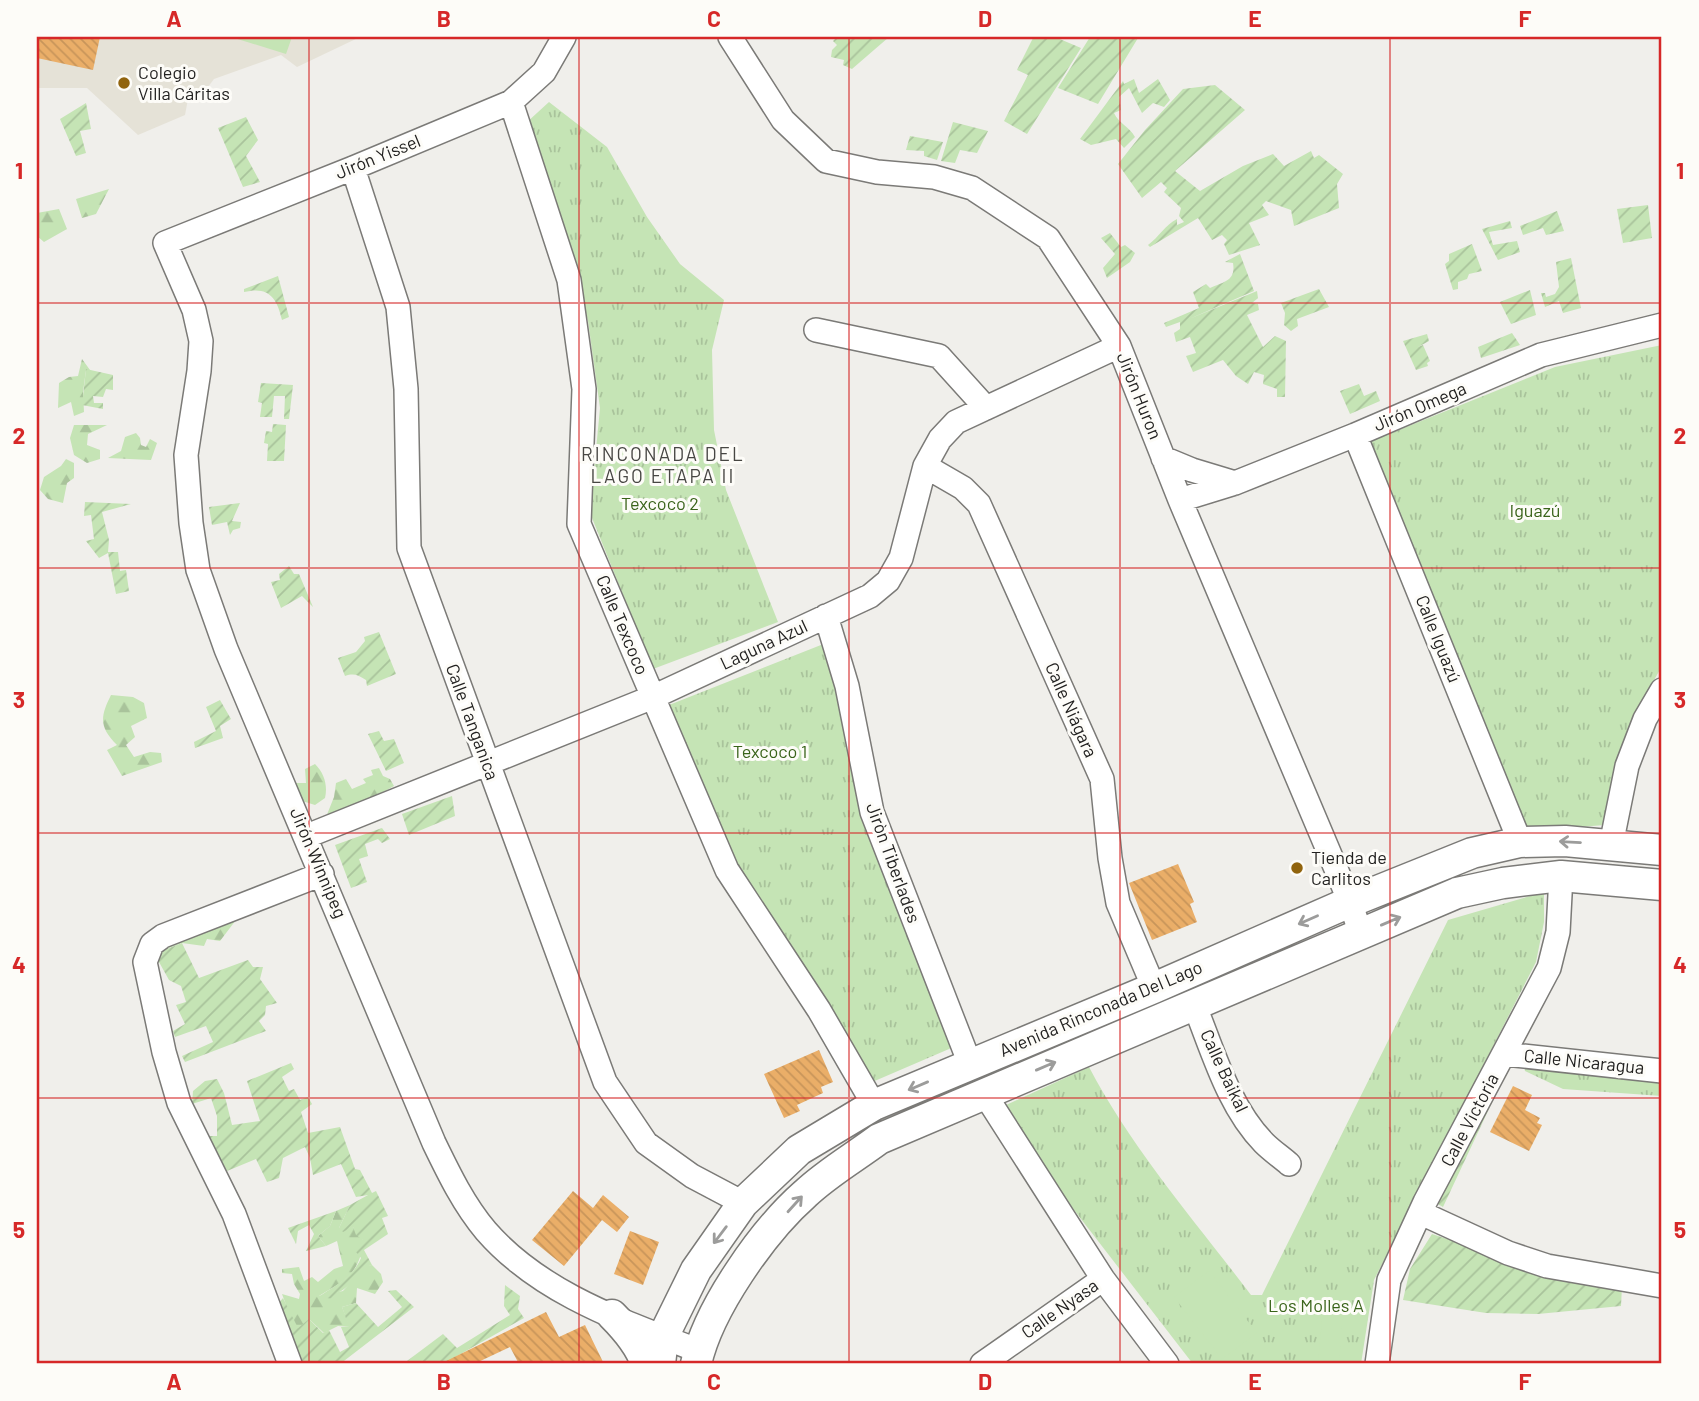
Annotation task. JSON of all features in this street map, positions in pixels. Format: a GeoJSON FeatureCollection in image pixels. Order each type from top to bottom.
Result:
{"type":"FeatureCollection","features":[{"type":"Feature","properties":{"kind":"street","name":"Jirón Yissel"},"geometry":{"type":"LineString","coordinates":[[165,243],[511,102],[544,72],[565,37]]}},
{"type":"Feature","properties":{"kind":"street","name":"Jirón Huron"},"geometry":{"type":"LineString","coordinates":[[730,37],[783,120],[826,161],[877,172],[934,177],[972,188],[1048,238],[1119,346],[1180,500],[1350,902],[1361,934]]}},
{"type":"Feature","properties":{"kind":"street","name":"Calle Texcoco"},"geometry":{"type":"LineString","coordinates":[[511,102],[569,280],[584,389],[579,524],[727,870],[819,1010],[874,1105]]}},
{"type":"Feature","properties":{"kind":"street","name":"Calle Tanganica"},"geometry":{"type":"LineString","coordinates":[[354,168],[398,307],[406,388],[409,548],[605,1082],[646,1143],[692,1176],[743,1203]]}},
{"type":"Feature","properties":{"kind":"street","name":"Jirón Winnipeg"},"geometry":{"type":"LineString","coordinates":[[165,243],[194,310],[201,341],[200,371],[186,455],[198,570],[226,649],[434,1143],[457,1190],[486,1230],[526,1270],[574,1298],[612,1315],[662,1351],[698,1357]]}},
{"type":"Feature","properties":{"kind":"street","name":"Jirón Omega"},"geometry":{"type":"LineString","coordinates":[[1180,500],[1235,484],[1541,355],[1662,325]]}},
{"type":"Feature","properties":{"kind":"street"},"geometry":{"type":"LineString","coordinates":[[816,330],[939,356],[986,408]]}},
{"type":"Feature","properties":{"kind":"street","name":"Laguna Azul"},"geometry":{"type":"LineString","coordinates":[[307,836],[653,697],[870,596],[888,581],[901,558],[925,466],[940,439],[956,422],[1119,346]]}},
{"type":"Feature","properties":{"kind":"street","name":"Calle Iguazú"},"geometry":{"type":"LineString","coordinates":[[1355,435],[1520,842]]}},
{"type":"Feature","properties":{"kind":"street"},"geometry":{"type":"LineString","coordinates":[[1163,458],[1235,484]]}},
{"type":"Feature","properties":{"kind":"street","name":"Calle Niágara"},"geometry":{"type":"LineString","coordinates":[[925,466],[963,488],[979,504],[1102,779],[1110,858],[1118,903],[1154,988]]}},
{"type":"Feature","properties":{"kind":"street","name":"Jiròn Tiberlades"},"geometry":{"type":"LineString","coordinates":[[826,616],[847,686],[872,812],[970,1063]]}},
{"type":"Feature","properties":{"kind":"street"},"geometry":{"type":"LineString","coordinates":[[1611,845],[1627,766],[1645,719],[1662,690]]}},
{"type":"Feature","properties":{"kind":"street","name":"Avenida Rinconada Del Lago"},"geometry":{"type":"LineString","coordinates":[[662,1351],[707,1252],[743,1203],[799,1150],[874,1105],[1154,988],[1350,902],[1472,853],[1520,842],[1565,841],[1662,850]]}},
{"type":"Feature","properties":{"kind":"street"},"geometry":{"type":"LineString","coordinates":[[290,1364],[234,1214],[179,1103],[164,1052],[145,962],[152,944],[163,936],[322,874]]}},
{"type":"Feature","properties":{"kind":"street","name":"Avenida Rinconada Del Lago"},"geometry":{"type":"LineString","coordinates":[[698,1357],[711,1322],[755,1249],[805,1194],[879,1139],[1457,893],[1503,883],[1561,876],[1662,885]]}},
{"type":"Feature","properties":{"kind":"street","name":"Calle Victoria"},"geometry":{"type":"LineString","coordinates":[[1377,1364],[1389,1280],[1549,968],[1559,932],[1561,876]]}},
{"type":"Feature","properties":{"kind":"street","name":"Calle Baikal"},"geometry":{"type":"LineString","coordinates":[[1194,1004],[1238,1107],[1265,1144],[1289,1164]]}},
{"type":"Feature","properties":{"kind":"street","name":"Calle Nicaragua"},"geometry":{"type":"LineString","coordinates":[[1505,1054],[1662,1071]]}},
{"type":"Feature","properties":{"kind":"street"},"geometry":{"type":"LineString","coordinates":[[984,1093],[1103,1279],[1167,1364]]}},
{"type":"Feature","properties":{"kind":"street"},"geometry":{"type":"LineString","coordinates":[[1421,1213],[1508,1253],[1547,1266],[1662,1286]]}},
{"type":"Feature","properties":{"kind":"street","name":"Calle Nyasa"},"geometry":{"type":"LineString","coordinates":[[982,1364],[1103,1279]]}},
{"type":"Feature","properties":{"kind":"street"},"geometry":{"type":"LineString","coordinates":[[612,1315],[626,1329],[646,1364]]}},
{"type":"Feature","properties":{"kind":"shaded area","name":"Colegio Villa Cáritas"},"geometry":{"type":"Polygon","coordinates":[[[37,37],[360,37],[297,67],[281,55],[214,79],[208,87],[188,99],[185,115],[138,135],[87,88],[37,88],[37,37]]]}},
{"type":"Feature","properties":{"kind":"green space"},"geometry":{"type":"Polygon","coordinates":[[[231,37],[292,37],[286,54],[231,37]]]}},
{"type":"Feature","properties":{"kind":"green space"},"geometry":{"type":"Polygon","coordinates":[[[837,37],[889,37],[852,69],[843,65],[844,60],[831,57],[832,50],[837,45],[833,41],[837,37]]]}},
{"type":"Feature","properties":{"kind":"green space"},"geometry":{"type":"Polygon","coordinates":[[[1055,37],[1081,48],[1027,134],[1004,121],[1028,75],[1017,70],[1033,38],[1055,37]]]}},
{"type":"Feature","properties":{"kind":"green space"},"geometry":{"type":"Polygon","coordinates":[[[1090,37],[1138,38],[1098,104],[1058,88],[1090,37]]]}},
{"type":"Feature","properties":{"kind":"green space"},"geometry":{"type":"Polygon","coordinates":[[[1134,79],[1139,93],[1158,79],[1170,100],[1164,107],[1153,103],[1142,113],[1129,88],[1119,97],[1121,110],[1114,113],[1135,137],[1124,148],[1116,139],[1091,145],[1080,139],[1123,81],[1124,84],[1134,79]]]}},
{"type":"Feature","properties":{"kind":"green space"},"geometry":{"type":"Polygon","coordinates":[[[1215,85],[1245,110],[1175,171],[1200,191],[1243,166],[1273,154],[1284,166],[1311,151],[1314,158],[1319,155],[1343,174],[1337,184],[1339,208],[1294,226],[1291,210],[1266,201],[1262,205],[1269,215],[1249,223],[1260,245],[1229,255],[1224,244],[1227,240],[1222,235],[1212,240],[1198,218],[1150,247],[1148,245],[1177,219],[1177,225],[1184,222],[1179,216],[1181,208],[1164,192],[1167,188],[1161,182],[1142,198],[1118,164],[1183,89],[1215,85]]]}},
{"type":"Feature","properties":{"kind":"green space","name":"Texcoco 2"},"geometry":{"type":"Polygon","coordinates":[[[549,102],[607,147],[647,217],[680,264],[724,300],[712,350],[714,430],[726,490],[778,622],[653,669],[590,513],[600,408],[588,321],[570,252],[526,123],[549,102]]]}},
{"type":"Feature","properties":{"kind":"green space"},"geometry":{"type":"Polygon","coordinates":[[[86,103],[91,129],[80,131],[86,153],[76,156],[60,119],[86,103]]]}},
{"type":"Feature","properties":{"kind":"green space"},"geometry":{"type":"Polygon","coordinates":[[[246,117],[258,140],[246,156],[260,182],[243,187],[218,128],[246,117]]]}},
{"type":"Feature","properties":{"kind":"green space"},"geometry":{"type":"Polygon","coordinates":[[[953,122],[988,131],[977,153],[960,150],[955,163],[941,161],[953,122]]]}},
{"type":"Feature","properties":{"kind":"green space"},"geometry":{"type":"Polygon","coordinates":[[[910,136],[943,142],[937,160],[924,156],[924,151],[906,150],[910,136]]]}},
{"type":"Feature","properties":{"kind":"green space"},"geometry":{"type":"Polygon","coordinates":[[[109,189],[96,214],[82,218],[76,199],[109,189]]]}},
{"type":"Feature","properties":{"kind":"green space"},"geometry":{"type":"Polygon","coordinates":[[[1648,205],[1652,238],[1623,243],[1617,209],[1648,205]]]}},
{"type":"Feature","properties":{"kind":"green space"},"geometry":{"type":"Polygon","coordinates":[[[59,209],[67,229],[44,242],[37,236],[37,213],[59,209]]]}},
{"type":"Feature","properties":{"kind":"green space"},"geometry":{"type":"Polygon","coordinates":[[[1557,211],[1564,231],[1546,235],[1543,228],[1523,235],[1520,226],[1557,211]]]}},
{"type":"Feature","properties":{"kind":"green space"},"geometry":{"type":"Polygon","coordinates":[[[1510,221],[1512,228],[1489,232],[1493,245],[1517,241],[1520,252],[1498,260],[1482,229],[1510,221]]]}},
{"type":"Feature","properties":{"kind":"green space"},"geometry":{"type":"Polygon","coordinates":[[[1110,233],[1121,247],[1125,245],[1135,253],[1130,262],[1107,278],[1103,268],[1115,254],[1101,238],[1110,233]]]}},
{"type":"Feature","properties":{"kind":"green space"},"geometry":{"type":"Polygon","coordinates":[[[1472,244],[1482,271],[1469,274],[1467,279],[1458,282],[1458,289],[1453,290],[1445,264],[1449,261],[1449,254],[1472,244]]]}},
{"type":"Feature","properties":{"kind":"green space"},"geometry":{"type":"Polygon","coordinates":[[[1240,254],[1254,291],[1189,319],[1257,291],[1258,298],[1252,303],[1258,304],[1259,310],[1247,315],[1263,347],[1275,336],[1286,341],[1285,397],[1277,397],[1277,389],[1263,384],[1264,375],[1254,372],[1248,384],[1236,376],[1223,360],[1193,372],[1186,356],[1196,353],[1190,337],[1176,342],[1174,333],[1180,329],[1180,322],[1166,327],[1164,323],[1199,308],[1193,292],[1206,284],[1210,288],[1228,280],[1233,274],[1233,263],[1225,262],[1240,254]]]}},
{"type":"Feature","properties":{"kind":"green space"},"geometry":{"type":"Polygon","coordinates":[[[1571,258],[1581,308],[1563,313],[1559,301],[1545,307],[1541,293],[1545,293],[1546,297],[1555,294],[1559,287],[1556,262],[1571,258]]]}},
{"type":"Feature","properties":{"kind":"green space"},"geometry":{"type":"Polygon","coordinates":[[[278,276],[289,317],[282,320],[270,295],[259,291],[244,292],[244,289],[278,276]]]}},
{"type":"Feature","properties":{"kind":"green space"},"geometry":{"type":"Polygon","coordinates":[[[1319,289],[1329,307],[1297,319],[1298,326],[1291,331],[1284,325],[1285,313],[1281,303],[1319,289]]]}},
{"type":"Feature","properties":{"kind":"green space"},"geometry":{"type":"Polygon","coordinates":[[[1530,290],[1536,315],[1511,324],[1500,302],[1530,290]]]}},
{"type":"Feature","properties":{"kind":"green space"},"geometry":{"type":"Polygon","coordinates":[[[1512,333],[1520,345],[1481,358],[1478,347],[1512,333]]]}},
{"type":"Feature","properties":{"kind":"green space"},"geometry":{"type":"Polygon","coordinates":[[[1427,334],[1429,341],[1418,347],[1423,345],[1430,361],[1428,366],[1416,370],[1403,341],[1427,334]]]}},
{"type":"Feature","properties":{"kind":"green space","name":"Iguazú"},"geometry":{"type":"Polygon","coordinates":[[[1662,345],[1662,666],[1635,714],[1605,825],[1527,831],[1369,442],[1555,367],[1662,345]]]}},
{"type":"Feature","properties":{"kind":"green space"},"geometry":{"type":"Polygon","coordinates":[[[82,359],[90,370],[86,370],[84,412],[74,416],[71,402],[58,408],[59,383],[69,377],[78,376],[82,359]]]}},
{"type":"Feature","properties":{"kind":"green space"},"geometry":{"type":"Polygon","coordinates":[[[86,369],[113,375],[113,390],[106,389],[103,397],[93,396],[94,403],[103,403],[103,409],[82,405],[86,369]]]}},
{"type":"Feature","properties":{"kind":"green space"},"geometry":{"type":"Polygon","coordinates":[[[261,383],[293,385],[289,419],[284,419],[285,396],[274,396],[272,417],[260,417],[262,403],[258,402],[261,383]]]}},
{"type":"Feature","properties":{"kind":"green space"},"geometry":{"type":"Polygon","coordinates":[[[1359,384],[1364,396],[1376,391],[1380,401],[1350,414],[1340,391],[1359,384]]]}},
{"type":"Feature","properties":{"kind":"green space"},"geometry":{"type":"Polygon","coordinates":[[[273,424],[286,425],[284,461],[267,461],[268,444],[264,443],[266,431],[272,432],[273,424]]]}},
{"type":"Feature","properties":{"kind":"green space"},"geometry":{"type":"Polygon","coordinates":[[[74,425],[107,425],[88,434],[87,445],[100,450],[100,459],[87,463],[74,455],[70,438],[74,425]]]}},
{"type":"Feature","properties":{"kind":"green space"},"geometry":{"type":"Polygon","coordinates":[[[136,433],[141,445],[146,447],[150,439],[157,443],[151,460],[108,458],[121,451],[125,437],[136,433]]]}},
{"type":"Feature","properties":{"kind":"green space"},"geometry":{"type":"Polygon","coordinates":[[[66,459],[74,463],[74,478],[67,483],[63,503],[48,499],[40,490],[44,477],[61,466],[66,459]]]}},
{"type":"Feature","properties":{"kind":"green space"},"geometry":{"type":"Polygon","coordinates":[[[85,502],[131,504],[102,512],[109,540],[108,552],[118,552],[120,571],[126,570],[129,591],[116,594],[108,553],[99,558],[86,541],[94,539],[91,515],[84,516],[85,502]]]}},
{"type":"Feature","properties":{"kind":"green space"},"geometry":{"type":"Polygon","coordinates":[[[240,503],[232,521],[241,522],[240,528],[233,530],[230,535],[227,522],[212,525],[209,507],[240,503]]]}},
{"type":"Feature","properties":{"kind":"green space"},"geometry":{"type":"Polygon","coordinates":[[[289,566],[294,574],[299,574],[313,607],[302,596],[281,608],[271,582],[280,580],[279,574],[289,566]]]}},
{"type":"Feature","properties":{"kind":"green space"},"geometry":{"type":"Polygon","coordinates":[[[379,632],[396,674],[367,686],[366,680],[358,676],[345,676],[338,658],[356,652],[365,641],[364,637],[379,632]]]}},
{"type":"Feature","properties":{"kind":"green space","name":"Texcoco 1"},"geometry":{"type":"Polygon","coordinates":[[[826,643],[862,814],[956,1046],[870,1083],[730,858],[669,705],[826,643]]]}},
{"type":"Feature","properties":{"kind":"green space"},"geometry":{"type":"Polygon","coordinates":[[[111,695],[133,697],[144,703],[147,718],[131,726],[135,737],[126,745],[134,757],[150,752],[161,753],[162,762],[122,776],[107,750],[117,745],[107,733],[103,722],[111,695]]]}},
{"type":"Feature","properties":{"kind":"green space"},"geometry":{"type":"Polygon","coordinates":[[[220,700],[231,719],[220,726],[223,738],[195,748],[194,742],[216,731],[206,707],[220,700]]]}},
{"type":"Feature","properties":{"kind":"green space"},"geometry":{"type":"Polygon","coordinates":[[[379,731],[384,741],[394,739],[404,763],[386,771],[368,734],[379,731]]]}},
{"type":"Feature","properties":{"kind":"green space"},"geometry":{"type":"Polygon","coordinates":[[[315,764],[323,775],[326,788],[325,798],[315,805],[299,800],[292,783],[306,783],[305,769],[315,764]]]}},
{"type":"Feature","properties":{"kind":"green space"},"geometry":{"type":"Polygon","coordinates":[[[379,768],[394,786],[365,802],[326,817],[336,783],[346,779],[352,789],[366,783],[363,779],[373,775],[371,770],[379,768]]]}},
{"type":"Feature","properties":{"kind":"green space"},"geometry":{"type":"Polygon","coordinates":[[[452,796],[455,816],[409,835],[402,814],[452,796]]]}},
{"type":"Feature","properties":{"kind":"green space"},"geometry":{"type":"Polygon","coordinates":[[[382,828],[390,839],[382,843],[378,839],[365,844],[368,856],[359,859],[367,882],[351,888],[335,845],[382,828]]]}},
{"type":"Feature","properties":{"kind":"green space","name":"Los Molles A"},"geometry":{"type":"Polygon","coordinates":[[[1544,892],[1544,922],[1536,962],[1374,1280],[1361,1364],[1193,1364],[1037,1162],[1006,1105],[1089,1067],[1125,1127],[1165,1184],[1251,1295],[1262,1295],[1448,920],[1544,892]]]}},
{"type":"Feature","properties":{"kind":"green space"},"geometry":{"type":"Polygon","coordinates":[[[239,916],[220,941],[207,939],[204,946],[182,943],[158,952],[159,947],[239,916]]]}},
{"type":"Feature","properties":{"kind":"green space"},"geometry":{"type":"Polygon","coordinates":[[[182,943],[199,978],[248,960],[253,967],[263,967],[260,979],[277,1003],[266,1006],[265,1015],[259,1021],[266,1031],[185,1062],[182,1056],[213,1042],[206,1026],[175,1037],[173,1031],[185,1024],[176,1005],[186,1002],[181,986],[169,980],[159,962],[152,963],[154,954],[182,943]]]}},
{"type":"Feature","properties":{"kind":"green space"},"geometry":{"type":"Polygon","coordinates":[[[1522,1058],[1662,1080],[1662,1096],[1563,1089],[1525,1071],[1522,1058]]]}},
{"type":"Feature","properties":{"kind":"green space"},"geometry":{"type":"Polygon","coordinates":[[[291,1063],[294,1069],[282,1077],[289,1091],[294,1089],[300,1100],[308,1097],[312,1104],[301,1112],[308,1133],[340,1127],[355,1169],[360,1170],[372,1193],[376,1191],[388,1216],[382,1218],[388,1234],[364,1250],[372,1265],[365,1267],[364,1276],[337,1293],[335,1299],[318,1297],[343,1280],[358,1265],[361,1258],[356,1252],[363,1240],[356,1235],[353,1227],[343,1232],[339,1228],[350,1205],[368,1195],[356,1197],[341,1164],[313,1175],[305,1147],[283,1158],[279,1178],[267,1182],[256,1159],[227,1171],[207,1136],[217,1136],[217,1116],[211,1098],[192,1104],[193,1091],[205,1081],[217,1079],[224,1093],[232,1125],[260,1121],[247,1081],[291,1063]]]}},
{"type":"Feature","properties":{"kind":"green space"},"geometry":{"type":"Polygon","coordinates":[[[1510,1064],[1443,1207],[1436,1203],[1510,1064]]]}},
{"type":"Feature","properties":{"kind":"green space"},"geometry":{"type":"Polygon","coordinates":[[[350,1205],[339,1228],[353,1227],[364,1241],[358,1262],[350,1275],[319,1296],[343,1291],[365,1266],[372,1265],[381,1274],[383,1282],[375,1294],[357,1288],[356,1303],[342,1307],[350,1327],[338,1326],[324,1333],[309,1319],[298,1329],[282,1294],[299,1299],[300,1294],[292,1274],[282,1273],[282,1269],[299,1267],[304,1281],[312,1277],[318,1282],[334,1269],[343,1266],[337,1241],[326,1246],[318,1236],[330,1226],[336,1211],[350,1205]]]}},
{"type":"Feature","properties":{"kind":"green space"},"geometry":{"type":"Polygon","coordinates":[[[336,1211],[330,1226],[318,1236],[326,1246],[306,1251],[314,1234],[309,1225],[298,1231],[296,1244],[288,1228],[336,1211]]]}},
{"type":"Feature","properties":{"kind":"green space"},"geometry":{"type":"Polygon","coordinates":[[[1432,1234],[1517,1262],[1622,1286],[1621,1306],[1538,1314],[1486,1313],[1403,1300],[1410,1269],[1432,1234]]]}},
{"type":"Feature","properties":{"kind":"green space"},"geometry":{"type":"Polygon","coordinates":[[[1209,1271],[1257,1333],[1222,1359],[1174,1297],[1209,1271]]]}},
{"type":"Feature","properties":{"kind":"green space"},"geometry":{"type":"Polygon","coordinates":[[[505,1285],[520,1296],[518,1309],[524,1318],[443,1364],[403,1364],[443,1334],[457,1348],[510,1315],[504,1306],[505,1285]]]}},
{"type":"Feature","properties":{"kind":"green space"},"geometry":{"type":"Polygon","coordinates":[[[396,1290],[414,1307],[340,1364],[299,1364],[277,1305],[283,1298],[298,1328],[309,1319],[323,1333],[329,1330],[340,1352],[349,1347],[341,1327],[349,1327],[342,1307],[356,1303],[378,1327],[402,1307],[388,1291],[396,1290]]]}},
{"type":"Feature","properties":{"kind":"green space"},"geometry":{"type":"Polygon","coordinates":[[[1323,1309],[1343,1311],[1339,1364],[1318,1364],[1323,1309]]]}},
{"type":"Feature","properties":{"kind":"building"},"geometry":{"type":"Polygon","coordinates":[[[37,37],[100,37],[93,70],[37,58],[37,37]]]}},
{"type":"Feature","properties":{"kind":"building"},"geometry":{"type":"Polygon","coordinates":[[[1178,864],[1194,902],[1190,904],[1197,922],[1152,940],[1129,883],[1178,864]]]}},
{"type":"Feature","properties":{"kind":"building"},"geometry":{"type":"Polygon","coordinates":[[[819,1050],[833,1082],[821,1087],[823,1093],[797,1105],[800,1111],[784,1118],[764,1074],[819,1050]]]}},
{"type":"Feature","properties":{"kind":"building"},"geometry":{"type":"Polygon","coordinates":[[[1513,1086],[1532,1095],[1525,1110],[1540,1118],[1537,1123],[1542,1125],[1529,1151],[1490,1132],[1513,1086]]]}},
{"type":"Feature","properties":{"kind":"building"},"geometry":{"type":"Polygon","coordinates":[[[573,1191],[593,1208],[603,1195],[629,1217],[617,1232],[602,1220],[564,1266],[532,1240],[573,1191]]]}},
{"type":"Feature","properties":{"kind":"building"},"geometry":{"type":"Polygon","coordinates":[[[630,1231],[659,1242],[643,1285],[614,1274],[630,1231]]]}},
{"type":"Feature","properties":{"kind":"building"},"geometry":{"type":"Polygon","coordinates":[[[546,1312],[559,1337],[585,1325],[604,1364],[519,1364],[510,1347],[474,1364],[440,1364],[546,1312]]]}},
{"type":"Feature","properties":{"kind":"place","name":"Colegio Villa Cáritas"},"geometry":{"type":"Point","coordinates":[124,83]}},
{"type":"Feature","properties":{"kind":"place","name":"Tienda de Carlitos"},"geometry":{"type":"Point","coordinates":[1297,868]}},
{"type":"Feature","properties":{"kind":"district","name":"RINCONADA DEL LAGO ETAPA II"},"geometry":{"type":"Point","coordinates":[663,465]}}]}
